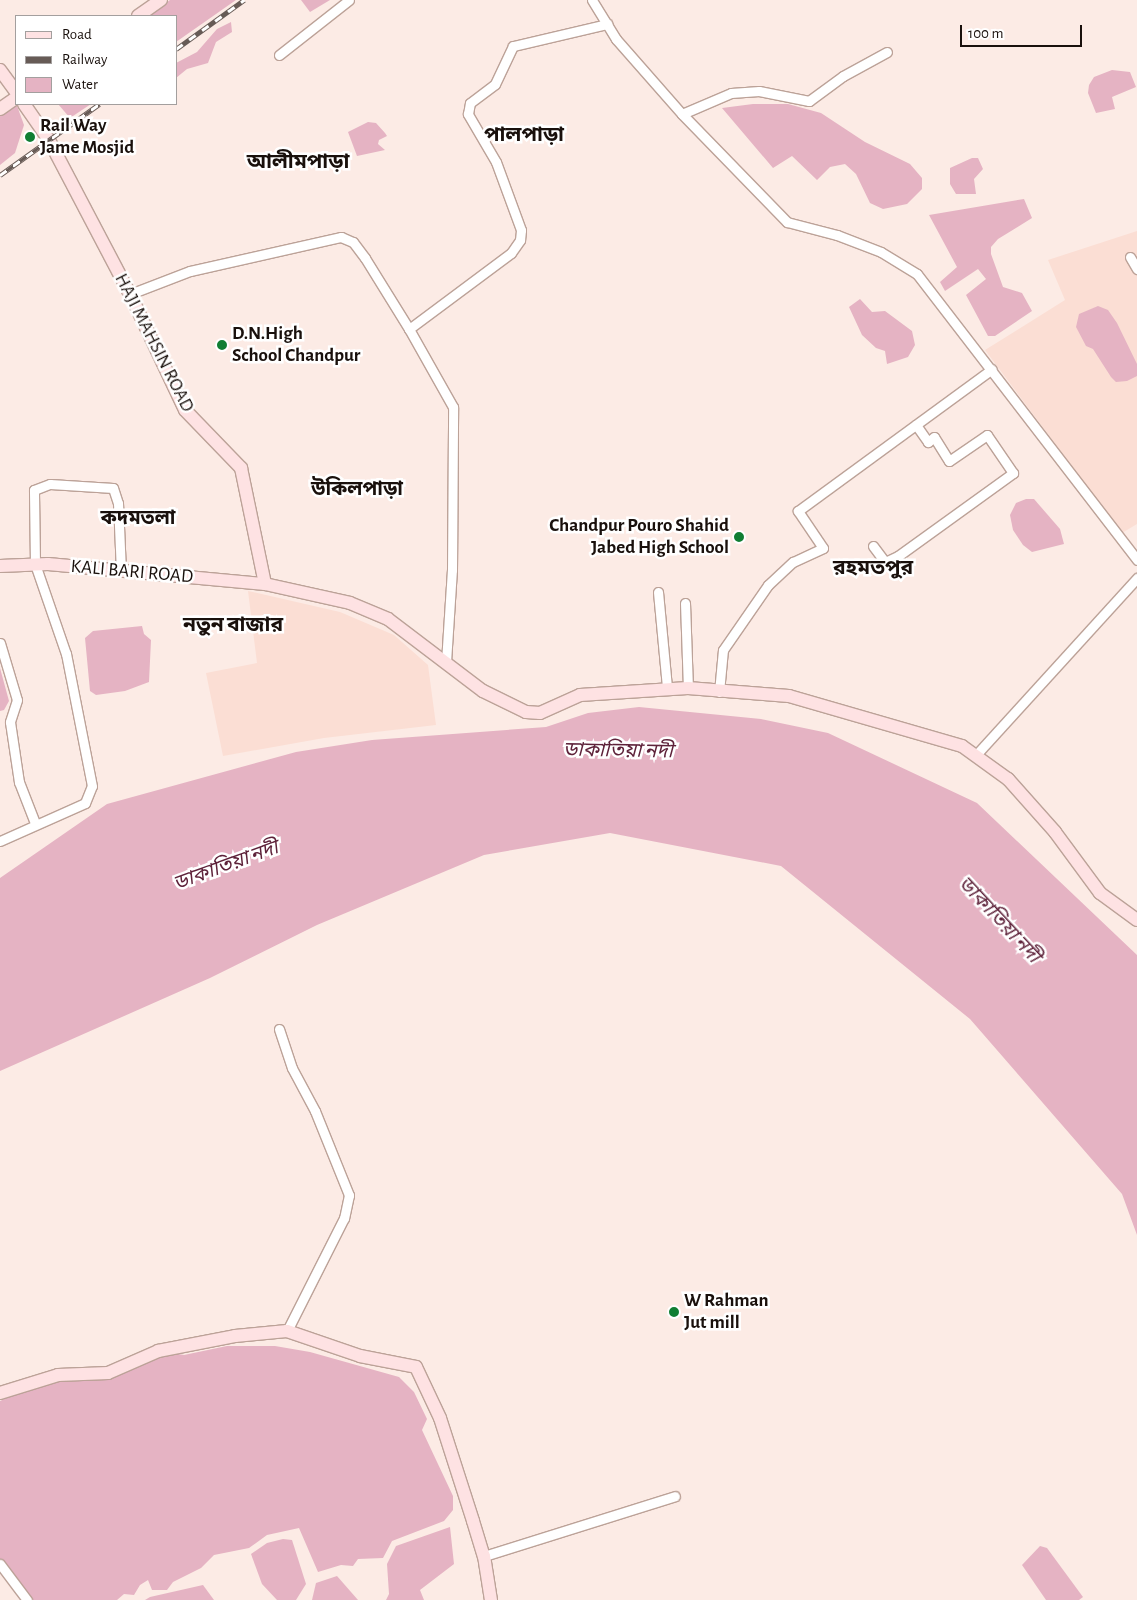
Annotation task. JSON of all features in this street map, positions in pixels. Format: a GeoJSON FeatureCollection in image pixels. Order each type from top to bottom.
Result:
{"type":"FeatureCollection","features":[{"type":"Feature","properties":{"kind":"main road"},"geometry":{"type":"LineString","coordinates":[[139,15],[161,0]]}},
{"type":"Feature","properties":{"kind":"main road"},"geometry":{"type":"LineString","coordinates":[[0,70],[15,91]]}},
{"type":"Feature","properties":{"kind":"main road"},"geometry":{"type":"LineString","coordinates":[[0,109],[15,99]]}},
{"type":"Feature","properties":{"kind":"main road","name":"HAJI MAHSIN ROAD"},"geometry":{"type":"LineString","coordinates":[[25,105],[49,140],[130,294],[185,410],[241,468],[264,584]]}},
{"type":"Feature","properties":{"kind":"main road","name":"KALI BARI ROAD"},"geometry":{"type":"LineString","coordinates":[[0,566],[35,564],[121,570],[264,584],[371,611],[446,662],[483,691],[526,712],[540,713],[580,695],[688,688],[719,692],[789,696],[962,746],[1008,779],[1055,832],[1100,893],[1137,920]]}},
{"type":"Feature","properties":{"kind":"main road"},"geometry":{"type":"LineString","coordinates":[[0,1393],[58,1375],[108,1373],[158,1351],[235,1336],[287,1331],[360,1356],[416,1367],[440,1418],[484,1556],[491,1600]]}},
{"type":"Feature","properties":{"kind":"street"},"geometry":{"type":"LineString","coordinates":[[279,55],[349,0]]}},
{"type":"Feature","properties":{"kind":"street"},"geometry":{"type":"LineString","coordinates":[[592,0],[616,39],[682,114],[787,222],[837,235],[881,252],[917,274],[992,369],[1137,560]]}},
{"type":"Feature","properties":{"kind":"street"},"geometry":{"type":"LineString","coordinates":[[409,329],[511,253],[520,240],[520,230],[499,171],[468,114],[470,103],[495,84],[513,46],[607,24]]}},
{"type":"Feature","properties":{"kind":"street"},"geometry":{"type":"LineString","coordinates":[[682,114],[731,93],[758,91],[810,101],[843,76],[887,52]]}},
{"type":"Feature","properties":{"kind":"street"},"geometry":{"type":"LineString","coordinates":[[130,294],[190,271],[341,238],[353,242],[409,329],[453,407],[452,570],[446,662]]}},
{"type":"Feature","properties":{"kind":"street"},"geometry":{"type":"LineString","coordinates":[[1130,257],[1137,270]]}},
{"type":"Feature","properties":{"kind":"street"},"geometry":{"type":"LineString","coordinates":[[719,692],[723,650],[768,585],[793,562],[823,548],[798,511],[992,369]]}},
{"type":"Feature","properties":{"kind":"street"},"geometry":{"type":"LineString","coordinates":[[873,546],[885,562],[898,556],[1013,473],[987,434],[949,461],[934,437],[928,442],[916,425]]}},
{"type":"Feature","properties":{"kind":"street"},"geometry":{"type":"LineString","coordinates":[[0,841],[35,823],[85,803],[92,786],[66,654],[35,564],[34,490],[50,484],[107,486],[117,494],[121,570]]}},
{"type":"Feature","properties":{"kind":"street"},"geometry":{"type":"LineString","coordinates":[[976,756],[1137,578]]}},
{"type":"Feature","properties":{"kind":"street"},"geometry":{"type":"LineString","coordinates":[[658,592],[667,688]]}},
{"type":"Feature","properties":{"kind":"street"},"geometry":{"type":"LineString","coordinates":[[685,603],[688,688]]}},
{"type":"Feature","properties":{"kind":"street"},"geometry":{"type":"LineString","coordinates":[[0,643],[17,700],[10,722],[19,782],[35,823]]}},
{"type":"Feature","properties":{"kind":"street"},"geometry":{"type":"LineString","coordinates":[[279,1029],[292,1068],[315,1111],[349,1195],[344,1218],[287,1331]]}},
{"type":"Feature","properties":{"kind":"street"},"geometry":{"type":"LineString","coordinates":[[484,1556],[675,1496]]}},
{"type":"Feature","properties":{"kind":"street"},"geometry":{"type":"LineString","coordinates":[[0,1564],[27,1600]]}},
{"type":"Feature","properties":{"kind":"shaded area"},"geometry":{"type":"Polygon","coordinates":[[[1137,231],[1137,524],[1122,533],[985,350],[1065,300],[1048,260],[1137,231]]]}},
{"type":"Feature","properties":{"kind":"shaded area"},"geometry":{"type":"Polygon","coordinates":[[[248,591],[340,612],[394,635],[428,665],[436,725],[324,738],[223,756],[206,673],[257,663],[248,591]]]}},
{"type":"Feature","properties":{"kind":"water"},"geometry":{"type":"Polygon","coordinates":[[[170,0],[236,0],[178,41],[178,15],[148,15],[170,0]]]}},
{"type":"Feature","properties":{"kind":"water"},"geometry":{"type":"Polygon","coordinates":[[[301,0],[330,0],[310,12],[301,0]]]}},
{"type":"Feature","properties":{"kind":"water"},"geometry":{"type":"Polygon","coordinates":[[[231,22],[232,32],[216,42],[208,63],[187,69],[178,76],[178,62],[197,52],[217,29],[231,22]]]}},
{"type":"Feature","properties":{"kind":"water"},"geometry":{"type":"Polygon","coordinates":[[[1112,70],[1130,72],[1136,87],[1112,97],[1115,109],[1096,113],[1088,93],[1089,85],[1094,77],[1112,70]]]}},
{"type":"Feature","properties":{"kind":"water"},"geometry":{"type":"Polygon","coordinates":[[[15,103],[24,125],[15,153],[0,165],[0,110],[15,103]]]}},
{"type":"Feature","properties":{"kind":"water"},"geometry":{"type":"Polygon","coordinates":[[[753,104],[788,104],[821,113],[865,142],[910,164],[922,178],[922,189],[907,204],[883,209],[870,203],[856,174],[845,164],[830,167],[817,180],[792,156],[773,168],[722,108],[753,104]]]}},
{"type":"Feature","properties":{"kind":"water"},"geometry":{"type":"Polygon","coordinates":[[[59,105],[90,105],[70,118],[59,105]]]}},
{"type":"Feature","properties":{"kind":"water"},"geometry":{"type":"Polygon","coordinates":[[[368,122],[376,123],[387,136],[379,140],[378,144],[385,150],[357,156],[348,132],[368,122]]]}},
{"type":"Feature","properties":{"kind":"water"},"geometry":{"type":"Polygon","coordinates":[[[972,158],[978,158],[983,169],[974,179],[976,194],[956,194],[950,184],[950,168],[972,158]]]}},
{"type":"Feature","properties":{"kind":"water"},"geometry":{"type":"Polygon","coordinates":[[[1024,199],[1032,218],[998,239],[991,247],[991,254],[1003,287],[1022,293],[1032,311],[995,336],[988,336],[966,295],[986,279],[978,269],[945,291],[940,282],[957,267],[929,215],[1024,199]]]}},
{"type":"Feature","properties":{"kind":"water"},"geometry":{"type":"Polygon","coordinates":[[[860,299],[872,312],[885,311],[912,331],[915,345],[908,357],[887,364],[885,351],[876,348],[862,335],[849,307],[860,299]]]}},
{"type":"Feature","properties":{"kind":"water"},"geometry":{"type":"Polygon","coordinates":[[[1098,306],[1108,310],[1117,323],[1137,364],[1137,376],[1127,381],[1116,382],[1111,377],[1093,349],[1086,346],[1076,327],[1079,314],[1098,306]]]}},
{"type":"Feature","properties":{"kind":"water"},"geometry":{"type":"Polygon","coordinates":[[[1026,499],[1034,499],[1060,529],[1064,544],[1032,552],[1023,545],[1013,530],[1010,515],[1016,503],[1026,499]]]}},
{"type":"Feature","properties":{"kind":"water"},"geometry":{"type":"Polygon","coordinates":[[[142,626],[144,634],[151,640],[149,682],[125,691],[96,695],[90,691],[85,638],[93,631],[142,626]]]}},
{"type":"Feature","properties":{"kind":"water"},"geometry":{"type":"Polygon","coordinates":[[[0,668],[9,701],[4,710],[0,711],[0,668]]]}},
{"type":"Feature","properties":{"kind":"water","name":"ডাকাতিয়া নদী"},"geometry":{"type":"Polygon","coordinates":[[[639,707],[761,719],[828,733],[977,803],[1137,955],[1137,1235],[1122,1194],[970,1019],[781,866],[610,833],[484,855],[317,925],[210,978],[0,1071],[0,878],[107,804],[296,752],[372,740],[546,727],[588,713],[639,707]]]}},
{"type":"Feature","properties":{"kind":"water"},"geometry":{"type":"Polygon","coordinates":[[[227,1346],[275,1346],[310,1352],[399,1377],[414,1392],[427,1419],[422,1430],[453,1496],[453,1510],[444,1521],[392,1541],[383,1558],[358,1559],[353,1566],[341,1565],[318,1572],[299,1528],[267,1535],[249,1548],[214,1555],[201,1568],[173,1582],[167,1590],[152,1590],[148,1580],[140,1585],[134,1595],[124,1594],[117,1600],[29,1600],[0,1561],[0,1401],[58,1375],[112,1374],[158,1350],[184,1355],[227,1346]]]}},
{"type":"Feature","properties":{"kind":"water"},"geometry":{"type":"Polygon","coordinates":[[[450,1527],[454,1564],[420,1590],[424,1600],[386,1600],[389,1594],[387,1564],[396,1546],[450,1527]]]}},
{"type":"Feature","properties":{"kind":"water"},"geometry":{"type":"Polygon","coordinates":[[[283,1539],[292,1540],[306,1584],[296,1600],[277,1600],[262,1584],[251,1554],[267,1543],[283,1539]]]}},
{"type":"Feature","properties":{"kind":"water"},"geometry":{"type":"Polygon","coordinates":[[[1040,1546],[1047,1548],[1083,1597],[1079,1600],[1046,1600],[1022,1565],[1040,1546]]]}},
{"type":"Feature","properties":{"kind":"water"},"geometry":{"type":"Polygon","coordinates":[[[337,1576],[358,1600],[312,1600],[316,1583],[337,1576]]]}},
{"type":"Feature","properties":{"kind":"water"},"geometry":{"type":"Polygon","coordinates":[[[203,1585],[214,1600],[145,1600],[150,1597],[203,1585]]]}},
{"type":"Feature","properties":{"kind":"railway"},"geometry":{"type":"LineString","coordinates":[[178,48],[244,0]]}},
{"type":"Feature","properties":{"kind":"railway"},"geometry":{"type":"LineString","coordinates":[[0,175],[98,105]]}},
{"type":"Feature","properties":{"kind":"place","name":"Rail Way Jame Mosjid"},"geometry":{"type":"Point","coordinates":[30,137]}},
{"type":"Feature","properties":{"kind":"place","name":"D.N.High School Chandpur"},"geometry":{"type":"Point","coordinates":[222,345]}},
{"type":"Feature","properties":{"kind":"place","name":"Chandpur Pouro Shahid Jabed High School"},"geometry":{"type":"Point","coordinates":[739,537]}},
{"type":"Feature","properties":{"kind":"place","name":"W Rahman Jut mill"},"geometry":{"type":"Point","coordinates":[674,1312]}},
{"type":"Feature","properties":{"kind":"district","name":"পালপাড়া"},"geometry":{"type":"Point","coordinates":[524,135]}},
{"type":"Feature","properties":{"kind":"district","name":"আলীমপাড়া"},"geometry":{"type":"Point","coordinates":[298,162]}},
{"type":"Feature","properties":{"kind":"district","name":"উকিলপাড়া"},"geometry":{"type":"Point","coordinates":[357,489]}},
{"type":"Feature","properties":{"kind":"district","name":"কদমতলা"},"geometry":{"type":"Point","coordinates":[138,518]}},
{"type":"Feature","properties":{"kind":"district","name":"রহমতপুর"},"geometry":{"type":"Point","coordinates":[873,568]}},
{"type":"Feature","properties":{"kind":"district","name":"নতুন বাজার"},"geometry":{"type":"Point","coordinates":[233,625]}}]}
